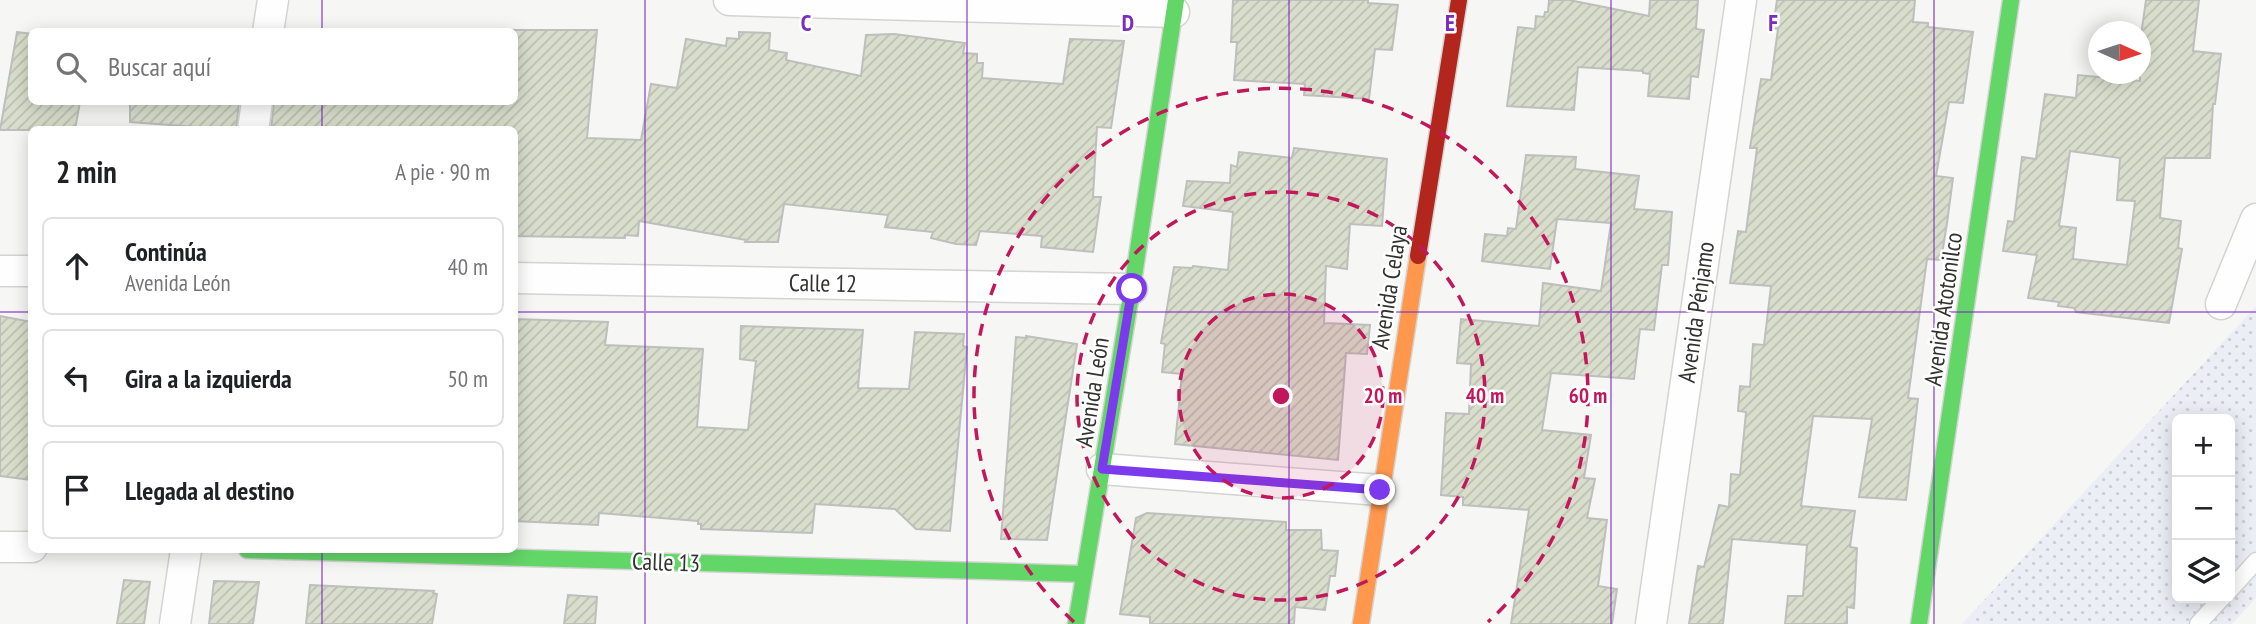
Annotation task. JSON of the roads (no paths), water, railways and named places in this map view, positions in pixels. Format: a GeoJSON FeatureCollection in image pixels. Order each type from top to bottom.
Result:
{"type":"FeatureCollection","features":[{"type":"Feature","properties":{"kind":"street"},"geometry":{"type":"LineString","coordinates":[[269,28],[273,0]]}},
{"type":"Feature","properties":{"kind":"street"},"geometry":{"type":"LineString","coordinates":[[729,0],[1175,6]]}},
{"type":"Feature","properties":{"kind":"street","name":"Avenida Celaya"},"geometry":{"type":"LineString","coordinates":[[1361,624],[1459,0]]}},
{"type":"Feature","properties":{"kind":"street","name":"Avenida Pénjamo"},"geometry":{"type":"LineString","coordinates":[[1651,624],[1741,0]]}},
{"type":"Feature","properties":{"kind":"street","name":"Avenida Atotonilco"},"geometry":{"type":"LineString","coordinates":[[1919,624],[2011,0]]}},
{"type":"Feature","properties":{"kind":"street","name":"Avenida León"},"geometry":{"type":"LineString","coordinates":[[1076,624],[1132,289],[1175,6]]}},
{"type":"Feature","properties":{"kind":"street"},"geometry":{"type":"LineString","coordinates":[[254,126],[257,105]]}},
{"type":"Feature","properties":{"kind":"street"},"geometry":{"type":"LineString","coordinates":[[2221,304],[2256,219]]}},
{"type":"Feature","properties":{"kind":"street"},"geometry":{"type":"LineString","coordinates":[[0,271],[28,271]]}},
{"type":"Feature","properties":{"kind":"street","name":"Calle 12"},"geometry":{"type":"LineString","coordinates":[[518,278],[1132,289]]}},
{"type":"Feature","properties":{"kind":"street"},"geometry":{"type":"LineString","coordinates":[[1102,469],[1380,490]]}},
{"type":"Feature","properties":{"kind":"street"},"geometry":{"type":"LineString","coordinates":[[0,547],[28,547]]}},
{"type":"Feature","properties":{"kind":"street"},"geometry":{"type":"LineString","coordinates":[[175,624],[186,553]]}},
{"type":"Feature","properties":{"kind":"street","name":"Calle 13"},"geometry":{"type":"LineString","coordinates":[[352,553],[1084,574]]}},
{"type":"Feature","properties":{"kind":"lane"},"geometry":{"type":"LineString","coordinates":[[2235,584],[2256,561]]}},
{"type":"Feature","properties":{"kind":"lane"},"geometry":{"type":"LineString","coordinates":[[2198,624],[2217,603]]}}]}
